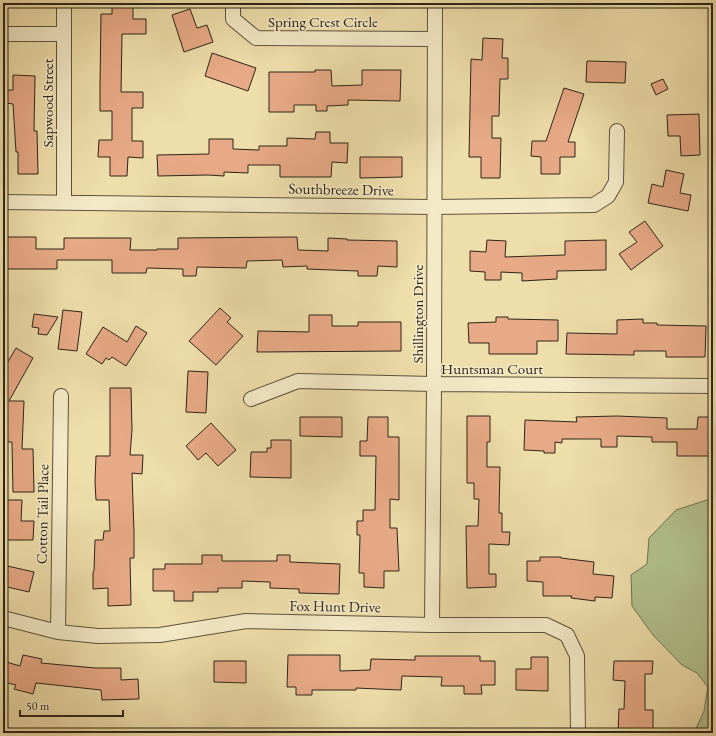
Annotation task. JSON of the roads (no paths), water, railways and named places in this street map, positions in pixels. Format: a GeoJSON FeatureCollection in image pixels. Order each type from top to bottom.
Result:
{"type":"FeatureCollection","features":[{"type":"Feature","properties":{"kind":"street","name":"Sapwood Street"},"geometry":{"type":"LineString","coordinates":[[64,3],[64,202]]}},
{"type":"Feature","properties":{"kind":"street","name":"Spring Crest Circle"},"geometry":{"type":"LineString","coordinates":[[233,3],[233,19],[256,38],[435,39]]}},
{"type":"Feature","properties":{"kind":"street","name":"Shillington Drive"},"geometry":{"type":"LineString","coordinates":[[432,625],[435,3]]}},
{"type":"Feature","properties":{"kind":"street"},"geometry":{"type":"LineString","coordinates":[[3,34],[64,34]]}},
{"type":"Feature","properties":{"kind":"street","name":"Southbreeze Drive"},"geometry":{"type":"LineString","coordinates":[[3,202],[434,207],[594,205],[608,196],[616,182],[617,131]]}},
{"type":"Feature","properties":{"kind":"street","name":"Huntsman Court"},"geometry":{"type":"LineString","coordinates":[[251,399],[298,381],[434,384],[713,386]]}},
{"type":"Feature","properties":{"kind":"street","name":"Cotton Tail Place"},"geometry":{"type":"LineString","coordinates":[[58,632],[61,396]]}},
{"type":"Feature","properties":{"kind":"street","name":"Fox Hunt Drive"},"geometry":{"type":"LineString","coordinates":[[3,618],[58,632],[98,636],[160,635],[246,621],[432,625],[546,625],[566,634],[577,656],[578,733]]}}]}
